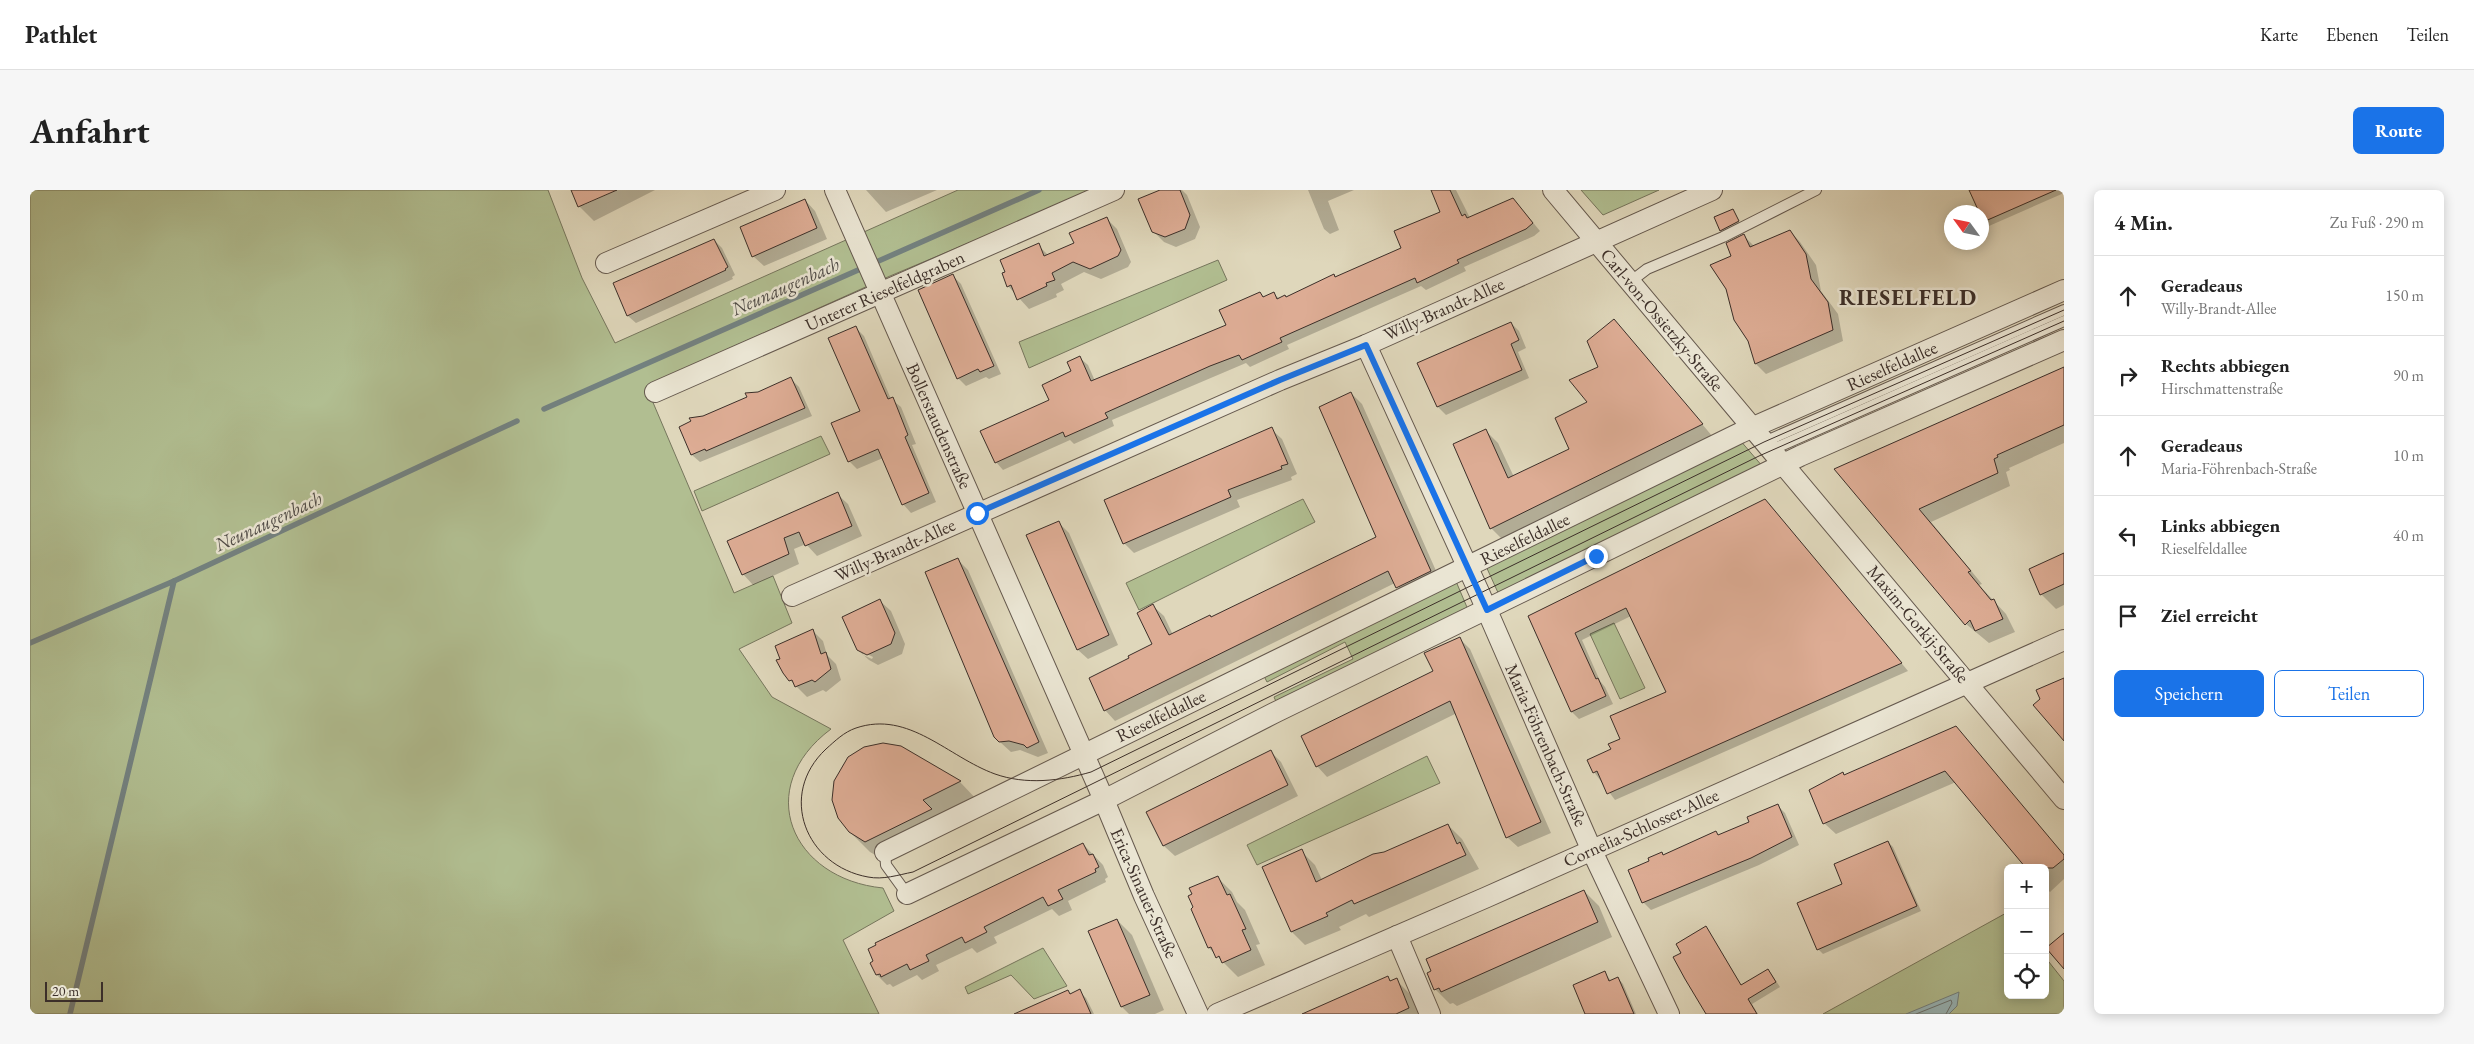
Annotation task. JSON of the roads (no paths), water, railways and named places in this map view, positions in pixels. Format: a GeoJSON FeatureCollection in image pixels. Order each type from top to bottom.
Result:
{"type":"FeatureCollection","features":[{"type":"Feature","properties":{"kind":"street"},"geometry":{"type":"LineString","coordinates":[[606,263],[775,190]]}},
{"type":"Feature","properties":{"kind":"street","name":"Bollerstaudenstraße"},"geometry":{"type":"LineString","coordinates":[[835,190],[1087,763]]}},
{"type":"Feature","properties":{"kind":"street","name":"Unterer Rieselfeldgraben"},"geometry":{"type":"LineString","coordinates":[[655,392],[877,284],[1114,190]]}},
{"type":"Feature","properties":{"kind":"street","name":"Carl-von-Ossietzky-Straße"},"geometry":{"type":"LineString","coordinates":[[1553,190],[1768,446]]}},
{"type":"Feature","properties":{"kind":"street","name":"Willy-Brandt-Allee"},"geometry":{"type":"LineString","coordinates":[[792,596],[1280,380],[1366,345],[1712,190]]}},
{"type":"Feature","properties":{"kind":"street","name":"Rieselfeldallee"},"geometry":{"type":"LineString","coordinates":[[907,894],[1104,800],[1274,713],[1487,610],[1768,446],[2064,290]]}},
{"type":"Feature","properties":{"kind":"street","name":"Rieselfeldallee"},"geometry":{"type":"LineString","coordinates":[[885,852],[1033,781],[1087,763],[1471,576],[1768,446],[2064,340]]}},
{"type":"Feature","properties":{"kind":"street","name":"Maria-Föhrenbach-Straße"},"geometry":{"type":"LineString","coordinates":[[1366,345],[1487,610],[1592,851],[1669,1014]]}},
{"type":"Feature","properties":{"kind":"street","name":"Maxim-Gorkij-Straße"},"geometry":{"type":"LineString","coordinates":[[1768,446],[2064,798]]}},
{"type":"Feature","properties":{"kind":"street","name":"Cornelia-Schlosser-Allee"},"geometry":{"type":"LineString","coordinates":[[1217,1014],[1592,851],[2064,640]]}},
{"type":"Feature","properties":{"kind":"street","name":"Erica-Sinauer-Straße"},"geometry":{"type":"LineString","coordinates":[[1087,763],[1144,896],[1198,1014]]}},
{"type":"Feature","properties":{"kind":"street"},"geometry":{"type":"LineString","coordinates":[[1397,936],[1430,1014]]}},
{"type":"Feature","properties":{"kind":"lane"},"geometry":{"type":"LineString","coordinates":[[1630,282],[1647,269],[1723,237],[1811,191]]}},
{"type":"Feature","properties":{"kind":"lane"},"geometry":{"type":"LineString","coordinates":[[1768,446],[2064,310]]}},
{"type":"Feature","properties":{"kind":"lane"},"geometry":{"type":"LineString","coordinates":[[1768,446],[2064,321]]}},
{"type":"Feature","properties":{"kind":"lane"},"geometry":{"type":"LineString","coordinates":[[885,852],[886,865],[892,877],[907,894]]}},
{"type":"Feature","properties":{"kind":"water"},"geometry":{"type":"Polygon","coordinates":[[[1959,992],[1957,1006],[1949,1014],[1906,1014],[1959,992]]]}},
{"type":"Feature","properties":{"kind":"waterway","name":"Neunaugenbach"},"geometry":{"type":"LineString","coordinates":[[544,409],[1039,190]]}},
{"type":"Feature","properties":{"kind":"waterway","name":"Neunaugenbach"},"geometry":{"type":"LineString","coordinates":[[30,643],[174,581],[517,421]]}},
{"type":"Feature","properties":{"kind":"waterway"},"geometry":{"type":"LineString","coordinates":[[70,1014],[174,581]]}},
{"type":"Feature","properties":{"kind":"tram line"},"geometry":{"type":"LineString","coordinates":[[2064,310],[1764,442],[1091,772],[1067,778],[1019,780],[995,774],[911,730],[893,725],[875,724],[856,728],[840,737],[826,749],[811,767],[803,787],[801,807],[805,826],[815,844],[828,859],[846,870],[874,878],[913,872],[1759,456],[2064,321]]}},
{"type":"Feature","properties":{"kind":"district","name":"RIESELFELD"},"geometry":{"type":"Point","coordinates":[1908,297]}}]}
